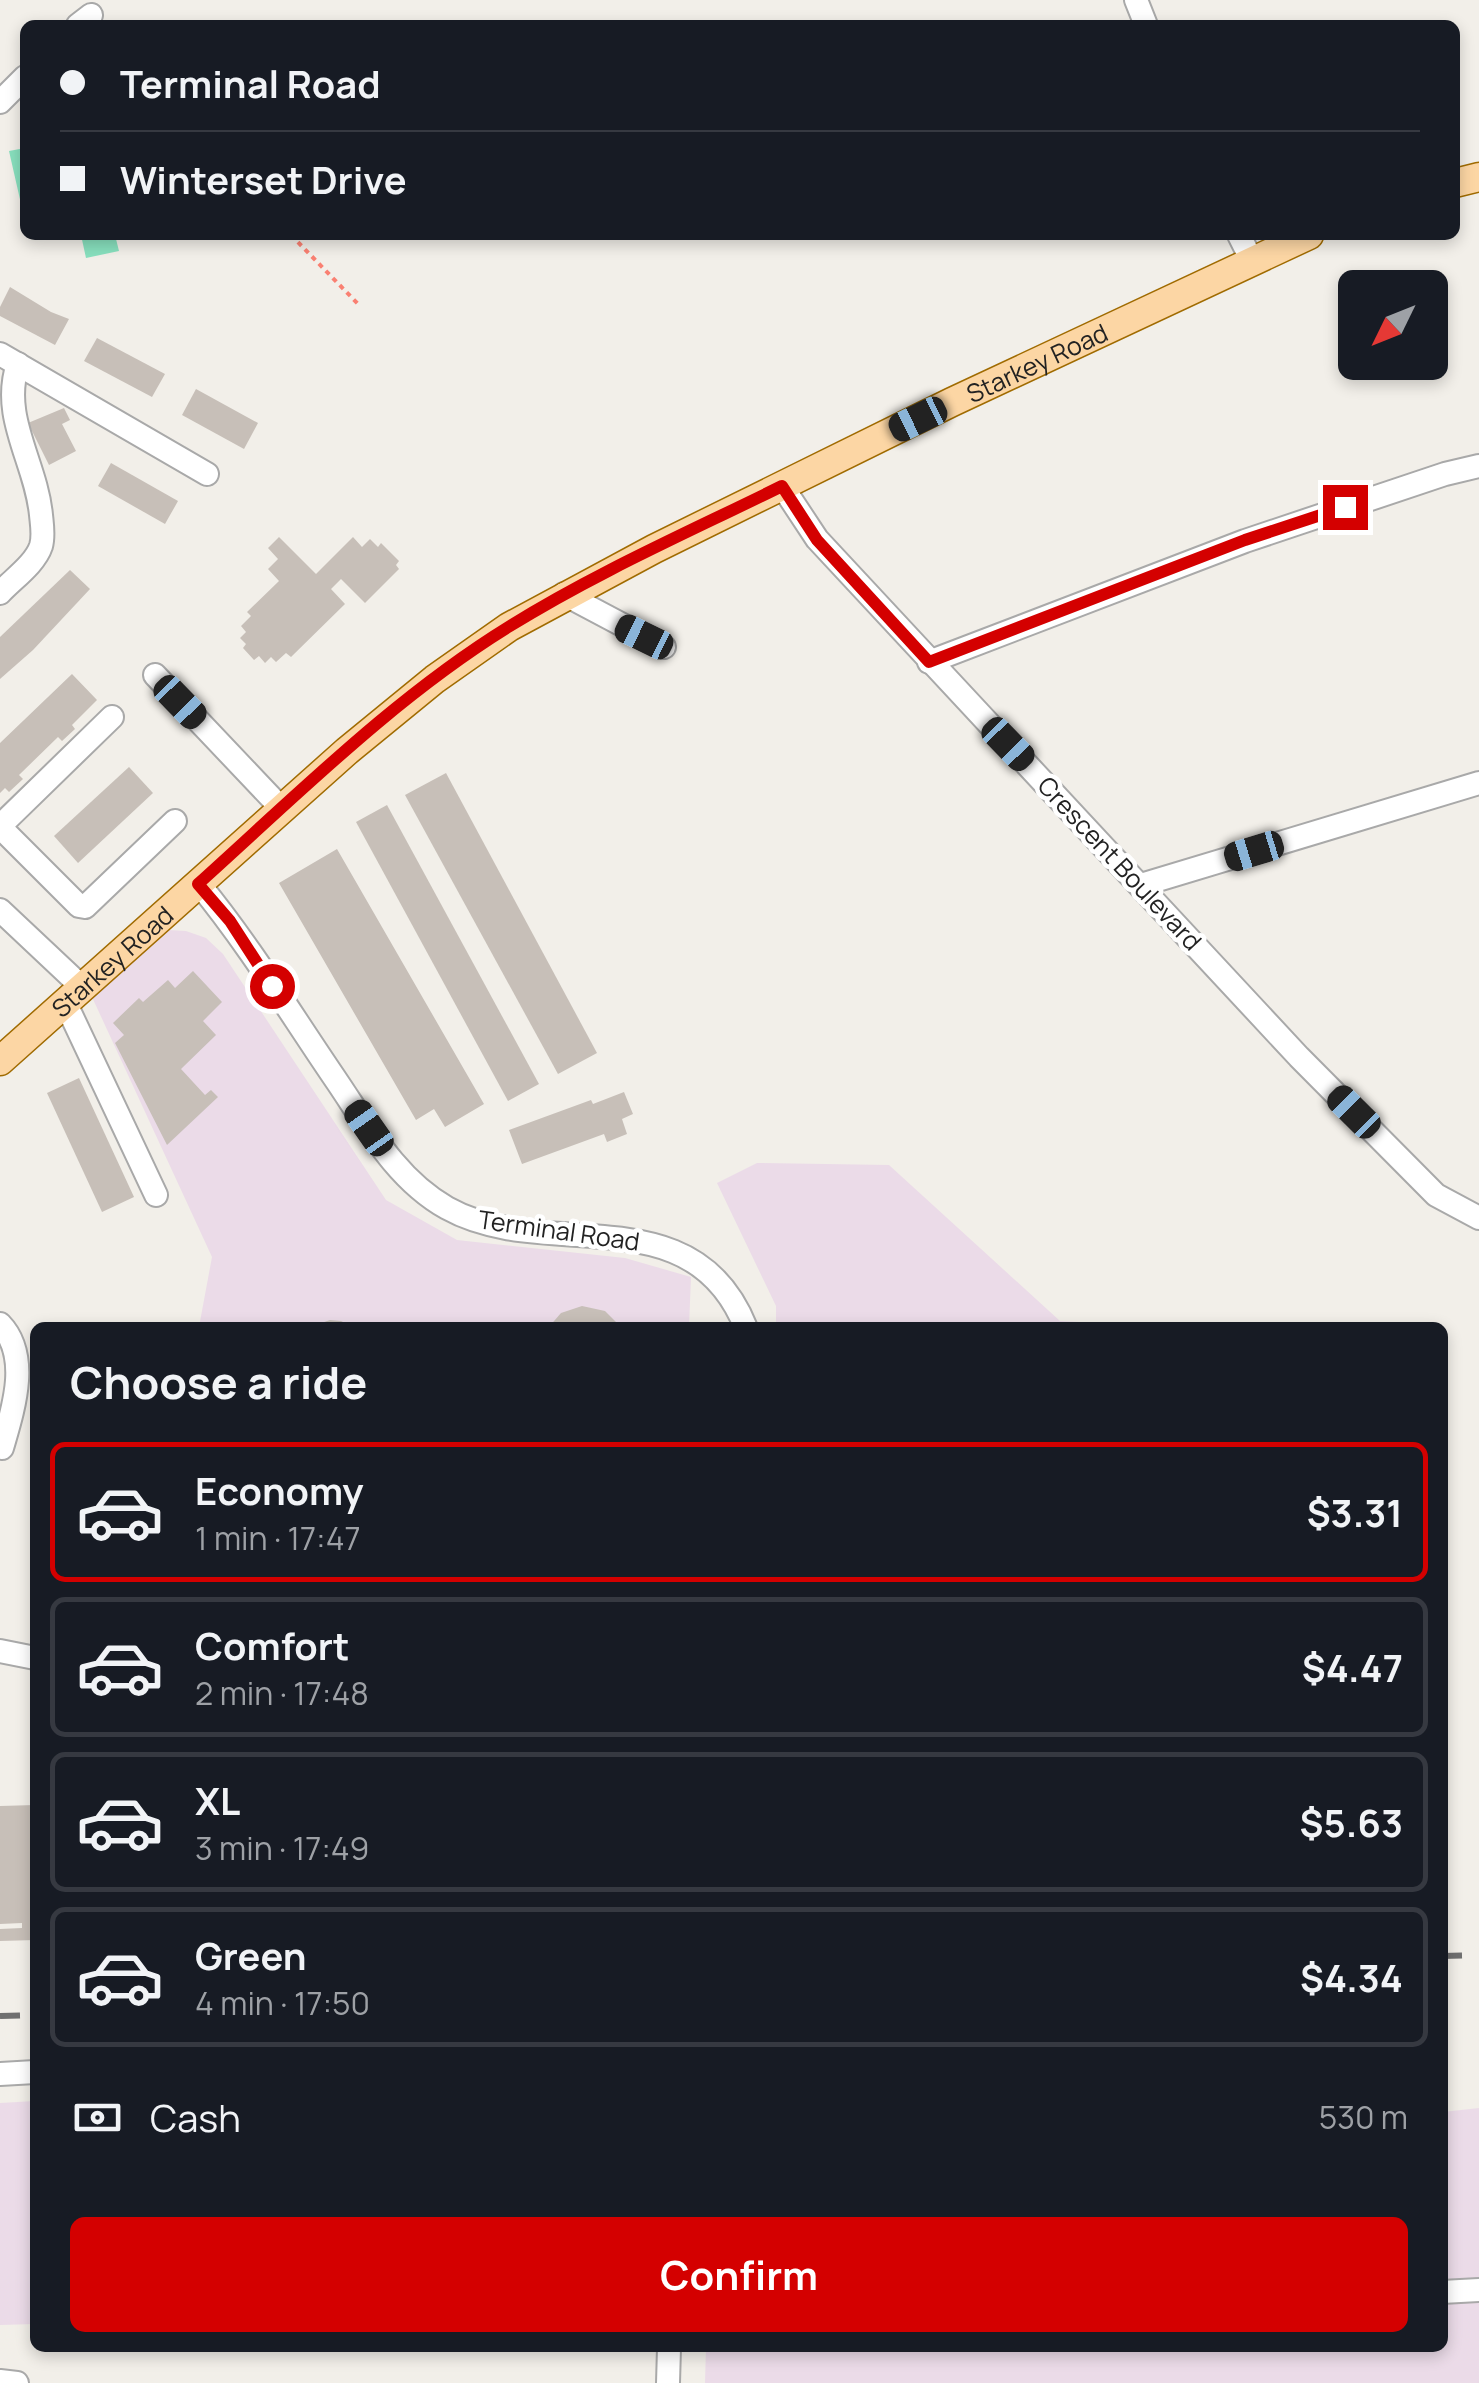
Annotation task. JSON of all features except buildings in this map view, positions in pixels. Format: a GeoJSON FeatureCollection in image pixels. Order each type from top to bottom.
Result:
{"type":"FeatureCollection","features":[{"type":"Feature","properties":{"kind":"main road","name":"Starkey Road"},"geometry":{"type":"LineString","coordinates":[[0,1061],[282,809],[446,671],[508,626],[564,594],[782,486],[1298,240]]}},
{"type":"Feature","properties":{"kind":"street"},"geometry":{"type":"LineString","coordinates":[[0,102],[20,83]]}},
{"type":"Feature","properties":{"kind":"street"},"geometry":{"type":"LineString","coordinates":[[1242,240],[1252,260]]}},
{"type":"Feature","properties":{"kind":"street"},"geometry":{"type":"LineString","coordinates":[[9,359],[207,474]]}},
{"type":"Feature","properties":{"kind":"street"},"geometry":{"type":"LineString","coordinates":[[0,593],[37,555],[43,535],[33,474],[10,414],[9,359]]}},
{"type":"Feature","properties":{"kind":"street"},"geometry":{"type":"LineString","coordinates":[[929,662],[1245,540],[1479,466]]}},
{"type":"Feature","properties":{"kind":"street","name":"Crescent Boulevard"},"geometry":{"type":"LineString","coordinates":[[782,486],[817,540],[1299,1057],[1436,1194],[1479,1218]]}},
{"type":"Feature","properties":{"kind":"street"},"geometry":{"type":"LineString","coordinates":[[564,594],[664,646]]}},
{"type":"Feature","properties":{"kind":"street"},"geometry":{"type":"LineString","coordinates":[[154,675],[282,809]]}},
{"type":"Feature","properties":{"kind":"street"},"geometry":{"type":"LineString","coordinates":[[112,717],[0,827],[79,906],[85,907],[175,821]]}},
{"type":"Feature","properties":{"kind":"street"},"geometry":{"type":"LineString","coordinates":[[1141,885],[1479,784]]}},
{"type":"Feature","properties":{"kind":"street","name":"Terminal Road"},"geometry":{"type":"LineString","coordinates":[[198,884],[230,921],[388,1156],[421,1190],[467,1218],[509,1228],[657,1244],[706,1270],[724,1287],[743,1322]]}},
{"type":"Feature","properties":{"kind":"street"},"geometry":{"type":"LineString","coordinates":[[0,910],[74,995],[156,1194]]}},
{"type":"Feature","properties":{"kind":"street"},"geometry":{"type":"LineString","coordinates":[[0,1324],[14,1345],[16,1372],[16,1394],[2,1448]]}},
{"type":"Feature","properties":{"kind":"street"},"geometry":{"type":"LineString","coordinates":[[0,1651],[30,1657]]}},
{"type":"Feature","properties":{"kind":"street"},"geometry":{"type":"LineString","coordinates":[[0,2074],[30,2072]]}},
{"type":"Feature","properties":{"kind":"street"},"geometry":{"type":"LineString","coordinates":[[1448,2292],[1479,2290]]}},
{"type":"Feature","properties":{"kind":"street"},"geometry":{"type":"LineString","coordinates":[[668,2383],[669,2352]]}},
{"type":"Feature","properties":{"kind":"street"},"geometry":{"type":"LineString","coordinates":[[0,2382],[17,2383]]}},
{"type":"Feature","properties":{"kind":"path"},"geometry":{"type":"LineString","coordinates":[[296,240],[360,306]]}},
{"type":"Feature","properties":{"kind":"shaded area"},"geometry":{"type":"Polygon","coordinates":[[[168,930],[206,938],[223,954],[386,1200],[457,1240],[625,1258],[691,1277],[689,1322],[200,1322],[212,1257],[92,997],[168,930]]]}},
{"type":"Feature","properties":{"kind":"shaded area"},"geometry":{"type":"Polygon","coordinates":[[[757,1163],[889,1165],[1060,1321],[1079,1322],[776,1322],[776,1306],[717,1183],[757,1163]]]}},
{"type":"Feature","properties":{"kind":"shaded area"},"geometry":{"type":"Polygon","coordinates":[[[30,2101],[30,2324],[0,2325],[0,2103],[30,2101]]]}},
{"type":"Feature","properties":{"kind":"shaded area"},"geometry":{"type":"Polygon","coordinates":[[[1479,2108],[1479,2383],[705,2383],[706,2352],[1448,2352],[1448,2111],[1479,2108]]]}},
{"type":"Feature","properties":{"kind":"green space"},"geometry":{"type":"Polygon","coordinates":[[[20,149],[20,199],[9,151],[20,149]]]}},
{"type":"Feature","properties":{"kind":"green space"},"geometry":{"type":"Polygon","coordinates":[[[82,240],[116,240],[119,251],[86,258],[82,240]]]}},
{"type":"Feature","properties":{"kind":"railway"},"geometry":{"type":"LineString","coordinates":[[1448,1956],[1479,1955]]}},
{"type":"Feature","properties":{"kind":"railway"},"geometry":{"type":"LineString","coordinates":[[0,2016],[30,2015]]}},
{"type":"Feature","properties":{"kind":"route"},"geometry":{"type":"LineString","coordinates":[[272,986],[230,921],[198,884],[347,751],[508,626],[564,594],[782,486],[817,540],[929,662],[1245,540],[1345,507]]}}]}
